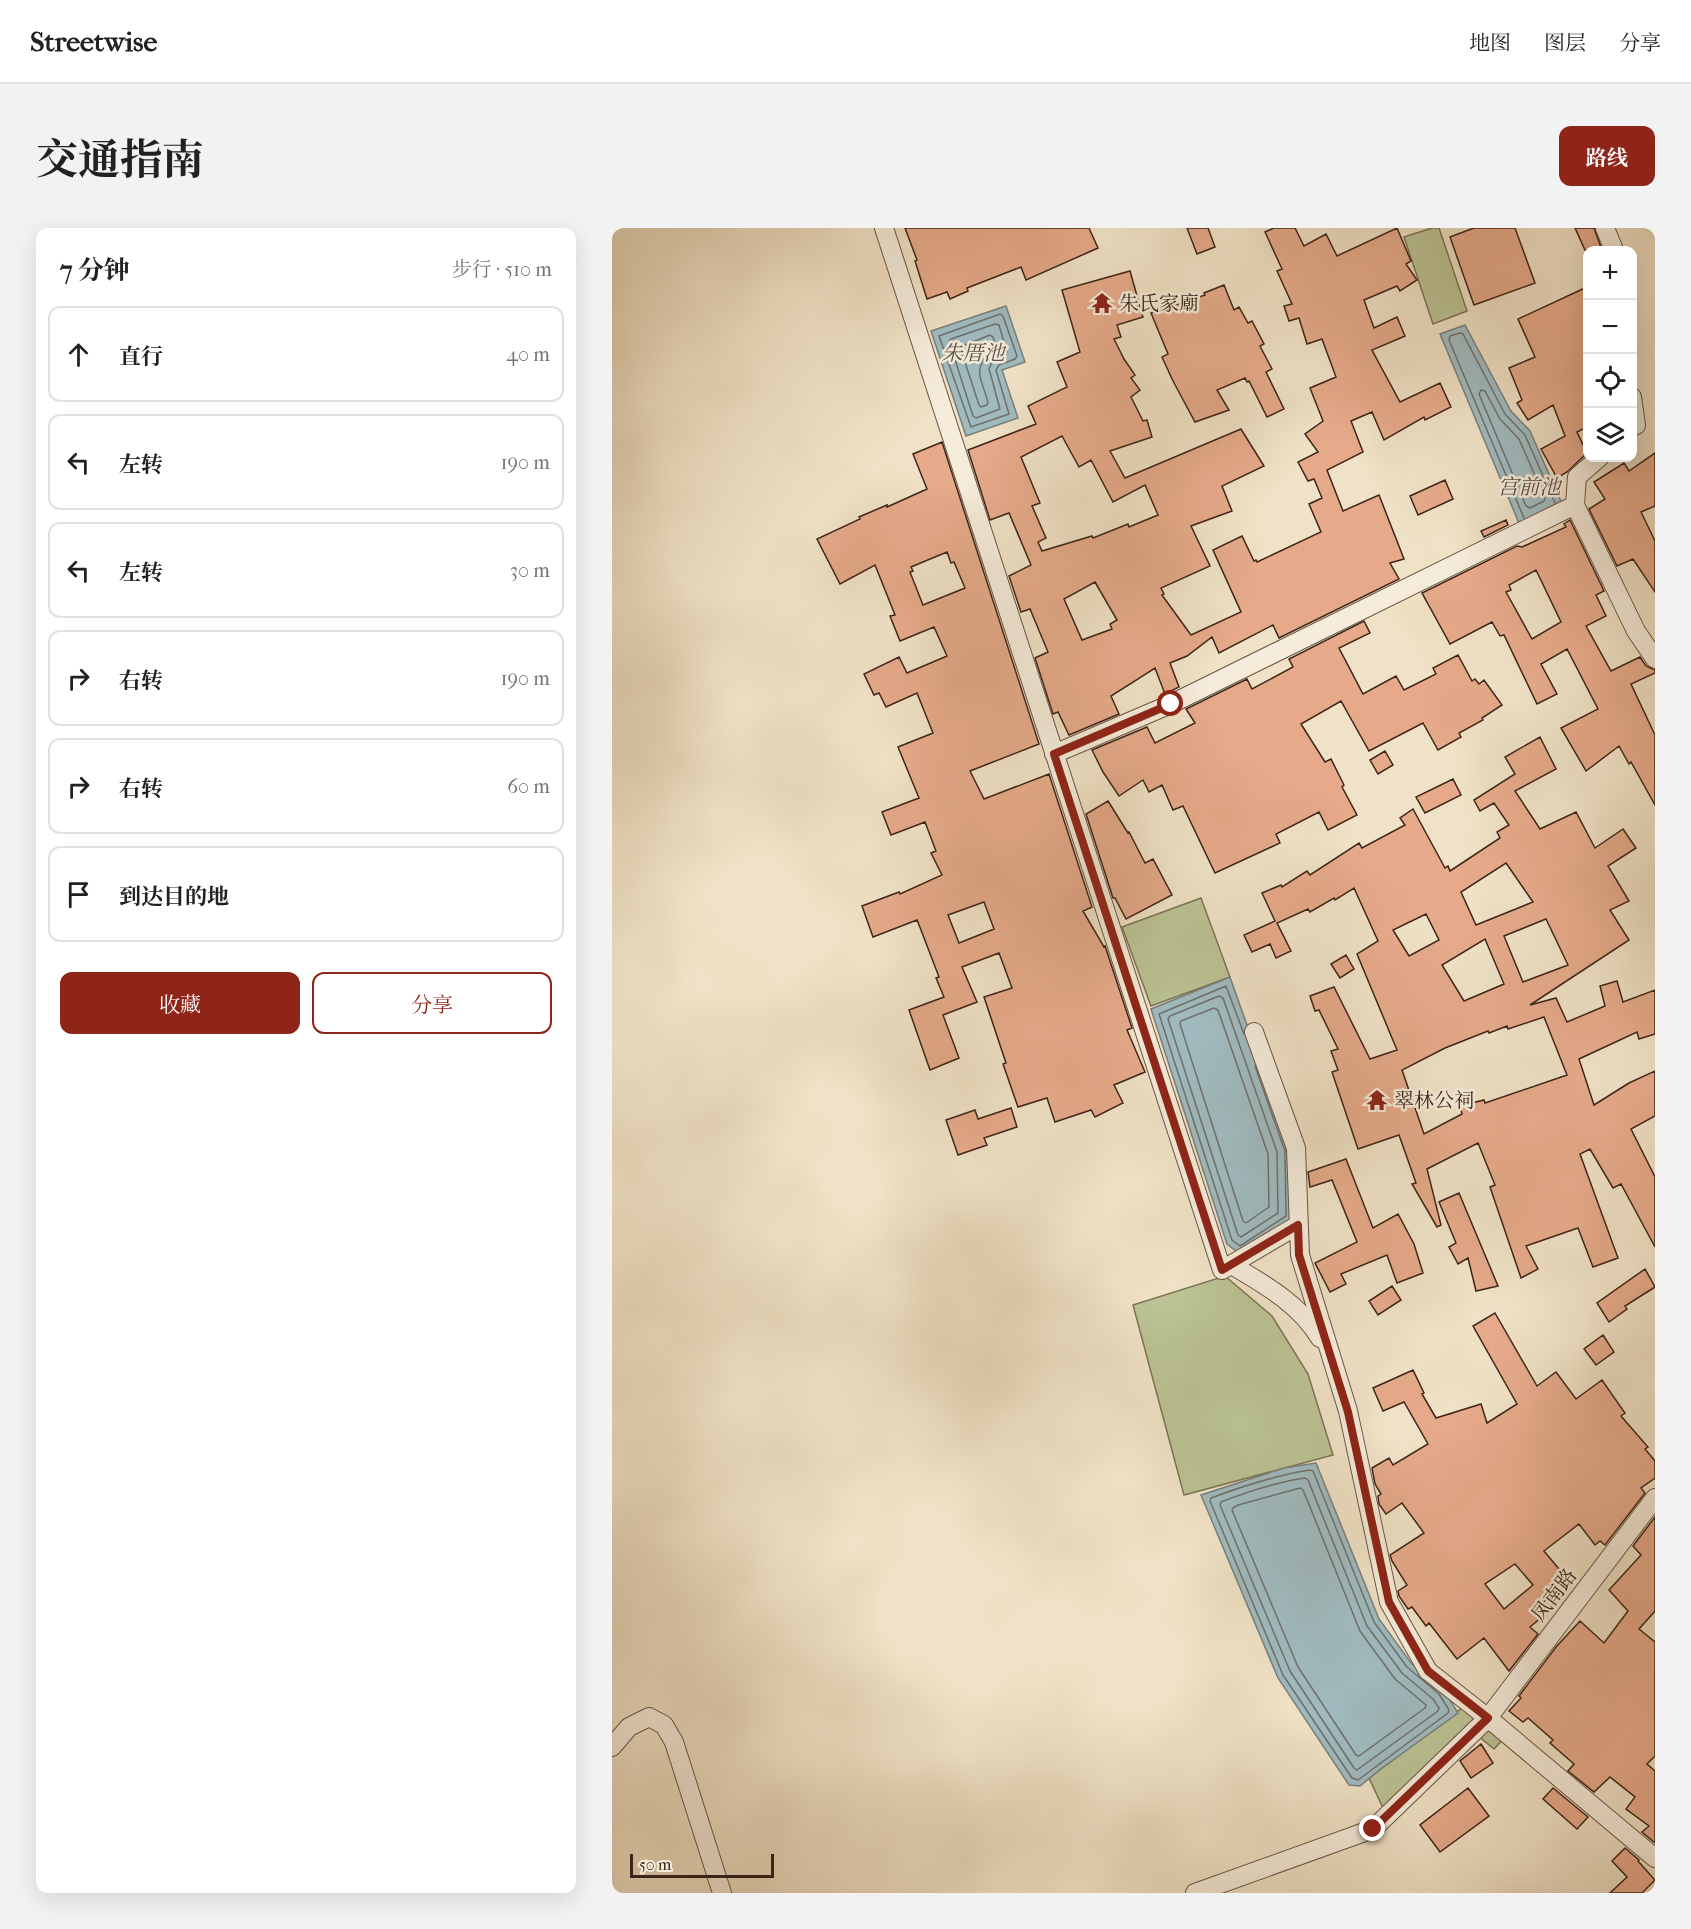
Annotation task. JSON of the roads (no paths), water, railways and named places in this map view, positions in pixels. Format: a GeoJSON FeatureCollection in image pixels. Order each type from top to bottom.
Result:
{"type":"FeatureCollection","features":[{"type":"Feature","properties":{"kind":"street"},"geometry":{"type":"LineString","coordinates":[[884,228],[1222,1270],[1298,1225]]}},
{"type":"Feature","properties":{"kind":"street"},"geometry":{"type":"LineString","coordinates":[[1605,228],[1612,246]]}},
{"type":"Feature","properties":{"kind":"street"},"geometry":{"type":"LineString","coordinates":[[1594,462],[1577,477],[1575,505],[1636,630],[1655,659]]}},
{"type":"Feature","properties":{"kind":"street"},"geometry":{"type":"LineString","coordinates":[[1054,754],[1171,704],[1575,505]]}},
{"type":"Feature","properties":{"kind":"street"},"geometry":{"type":"LineString","coordinates":[[1254,1032],[1296,1148],[1299,1255],[1348,1412],[1389,1602],[1428,1671],[1488,1718],[1655,1858]]}},
{"type":"Feature","properties":{"kind":"street"},"geometry":{"type":"LineString","coordinates":[[1235,1267],[1279,1294],[1303,1315],[1330,1354]]}},
{"type":"Feature","properties":{"kind":"street","name":"凤南路"},"geometry":{"type":"LineString","coordinates":[[1195,1893],[1373,1829],[1488,1718],[1655,1498]]}},
{"type":"Feature","properties":{"kind":"street"},"geometry":{"type":"LineString","coordinates":[[612,1747],[629,1727],[649,1718],[664,1725],[674,1742],[722,1893]]}},
{"type":"Feature","properties":{"kind":"water","name":"朱厝池"},"geometry":{"type":"Polygon","coordinates":[[[1006,306],[1025,362],[1002,370],[1018,418],[966,436],[931,331],[1006,306]]]}},
{"type":"Feature","properties":{"kind":"water","name":"宫前池"},"geometry":{"type":"Polygon","coordinates":[[[1465,325],[1511,411],[1530,431],[1563,506],[1521,528],[1440,334],[1465,325]]]}},
{"type":"Feature","properties":{"kind":"water"},"geometry":{"type":"Polygon","coordinates":[[[1230,977],[1291,1150],[1292,1220],[1240,1254],[1227,1244],[1151,1009],[1230,977]]]}},
{"type":"Feature","properties":{"kind":"water"},"geometry":{"type":"Polygon","coordinates":[[[1316,1463],[1379,1619],[1411,1663],[1444,1690],[1458,1713],[1360,1786],[1349,1785],[1278,1678],[1201,1495],[1284,1468],[1316,1463]]]}},
{"type":"Feature","properties":{"kind":"place","name":"朱氏家廟"},"geometry":{"type":"Point","coordinates":[1102,303]}},
{"type":"Feature","properties":{"kind":"place","name":"翠林公祠"},"geometry":{"type":"Point","coordinates":[1377,1100]}}]}
